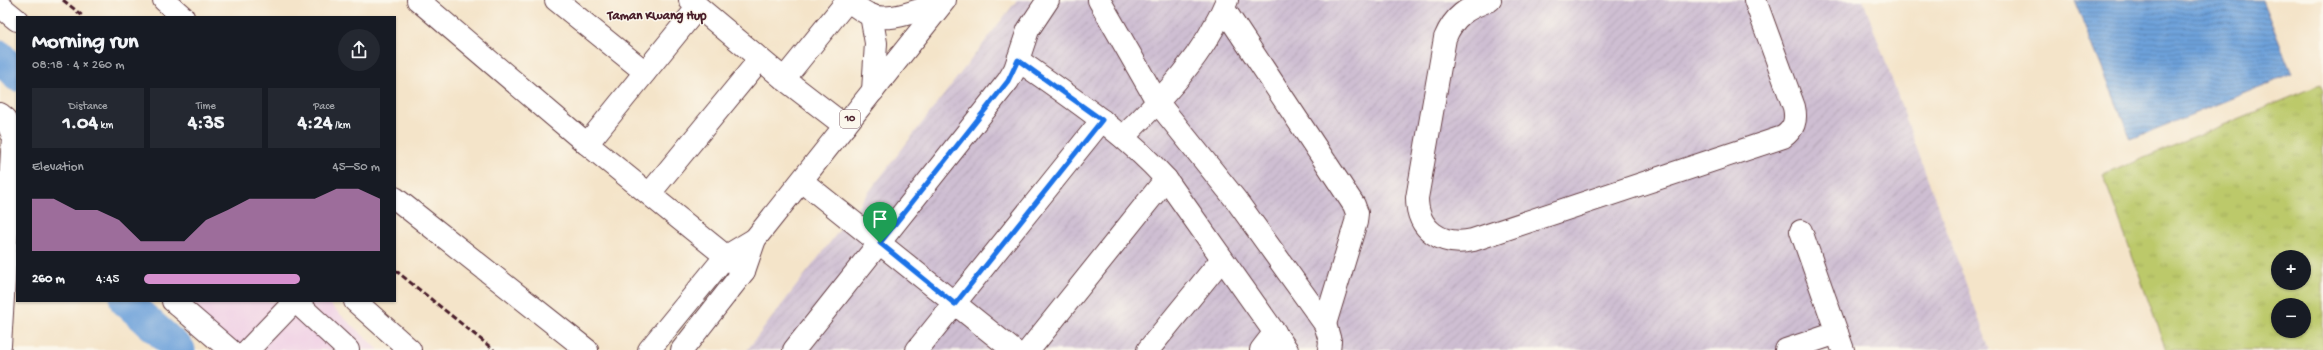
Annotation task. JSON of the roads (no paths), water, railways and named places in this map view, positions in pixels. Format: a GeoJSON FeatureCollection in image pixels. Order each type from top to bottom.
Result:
{"type":"FeatureCollection","features":[{"type":"Feature","properties":{"kind":"street"},"geometry":{"type":"LineString","coordinates":[[164,0],[182,16]]}},
{"type":"Feature","properties":{"kind":"street"},"geometry":{"type":"LineString","coordinates":[[418,0],[587,144],[650,193],[744,272]]}},
{"type":"Feature","properties":{"kind":"street"},"geometry":{"type":"LineString","coordinates":[[556,0],[645,72]]}},
{"type":"Feature","properties":{"kind":"street"},"geometry":{"type":"LineString","coordinates":[[784,79],[847,0],[871,15],[896,16],[908,14],[943,0]]}},
{"type":"Feature","properties":{"kind":"street","name":"10"},"geometry":{"type":"LineString","coordinates":[[650,350],[725,257],[755,239],[873,91],[943,0]]}},
{"type":"Feature","properties":{"kind":"street"},"geometry":{"type":"LineString","coordinates":[[794,350],[1008,81],[1018,60],[1028,30],[1048,0]]}},
{"type":"Feature","properties":{"kind":"street"},"geometry":{"type":"LineString","coordinates":[[1099,0],[1158,103],[1236,200],[1326,324],[1330,341],[1329,350]]}},
{"type":"Feature","properties":{"kind":"street"},"geometry":{"type":"LineString","coordinates":[[1490,0],[1466,9],[1456,18],[1445,38],[1417,198],[1420,218],[1425,227],[1434,235],[1454,242],[1473,240],[1783,137],[1790,132],[1796,116],[1794,107],[1755,0]]}},
{"type":"Feature","properties":{"kind":"street"},"geometry":{"type":"LineString","coordinates":[[587,144],[645,72],[694,3],[784,79],[844,126]]}},
{"type":"Feature","properties":{"kind":"street"},"geometry":{"type":"LineString","coordinates":[[1123,137],[1173,87],[1213,30],[1225,4]]}},
{"type":"Feature","properties":{"kind":"street"},"geometry":{"type":"LineString","coordinates":[[1225,4],[1354,204],[1357,212],[1356,222],[1326,324]]}},
{"type":"Feature","properties":{"kind":"street"},"geometry":{"type":"LineString","coordinates":[[0,6],[16,19]]}},
{"type":"Feature","properties":{"kind":"street"},"geometry":{"type":"LineString","coordinates":[[871,15],[876,43],[873,91]]}},
{"type":"Feature","properties":{"kind":"street"},"geometry":{"type":"LineString","coordinates":[[650,193],[760,59]]}},
{"type":"Feature","properties":{"kind":"street"},"geometry":{"type":"LineString","coordinates":[[1018,60],[1102,120],[1147,158],[1166,179],[1287,350]]}},
{"type":"Feature","properties":{"kind":"street"},"geometry":{"type":"LineString","coordinates":[[0,114],[6,119],[13,136],[2,271],[0,345]]}},
{"type":"Feature","properties":{"kind":"street"},"geometry":{"type":"LineString","coordinates":[[917,350],[1102,120]]}},
{"type":"Feature","properties":{"kind":"street"},"geometry":{"type":"LineString","coordinates":[[1029,350],[1166,179]]}},
{"type":"Feature","properties":{"kind":"street"},"geometry":{"type":"LineString","coordinates":[[802,181],[1013,350]]}},
{"type":"Feature","properties":{"kind":"street"},"geometry":{"type":"LineString","coordinates":[[396,199],[586,350]]}},
{"type":"Feature","properties":{"kind":"street"},"geometry":{"type":"LineString","coordinates":[[1786,350],[1840,341],[1801,231]]}},
{"type":"Feature","properties":{"kind":"street","name":"10"},"geometry":{"type":"LineString","coordinates":[[682,350],[744,272],[755,239]]}},
{"type":"Feature","properties":{"kind":"street"},"geometry":{"type":"LineString","coordinates":[[1148,350],[1222,259]]}},
{"type":"Feature","properties":{"kind":"street"},"geometry":{"type":"LineString","coordinates":[[174,302],[230,350]]}},
{"type":"Feature","properties":{"kind":"street"},"geometry":{"type":"LineString","coordinates":[[248,350],[294,302]]}},
{"type":"Feature","properties":{"kind":"street"},"geometry":{"type":"LineString","coordinates":[[296,302],[348,350]]}},
{"type":"Feature","properties":{"kind":"street"},"geometry":{"type":"LineString","coordinates":[[356,302],[410,348]]}},
{"type":"Feature","properties":{"kind":"street"},"geometry":{"type":"LineString","coordinates":[[1261,350],[1275,332]]}},
{"type":"Feature","properties":{"kind":"water"},"geometry":{"type":"Polygon","coordinates":[[[2074,0],[2262,0],[2292,74],[2131,139],[2074,0]]]}},
{"type":"Feature","properties":{"kind":"waterway"},"geometry":{"type":"LineString","coordinates":[[0,56],[16,75]]}},
{"type":"Feature","properties":{"kind":"waterway"},"geometry":{"type":"LineString","coordinates":[[126,302],[180,350]]}},
{"type":"Feature","properties":{"kind":"railway"},"geometry":{"type":"LineString","coordinates":[[63,0],[83,16]]}},
{"type":"Feature","properties":{"kind":"railway"},"geometry":{"type":"LineString","coordinates":[[396,271],[494,350]]}},
{"type":"Feature","properties":{"kind":"district","name":"Taman Kwang Hup"},"geometry":{"type":"Point","coordinates":[657,16]}}]}
